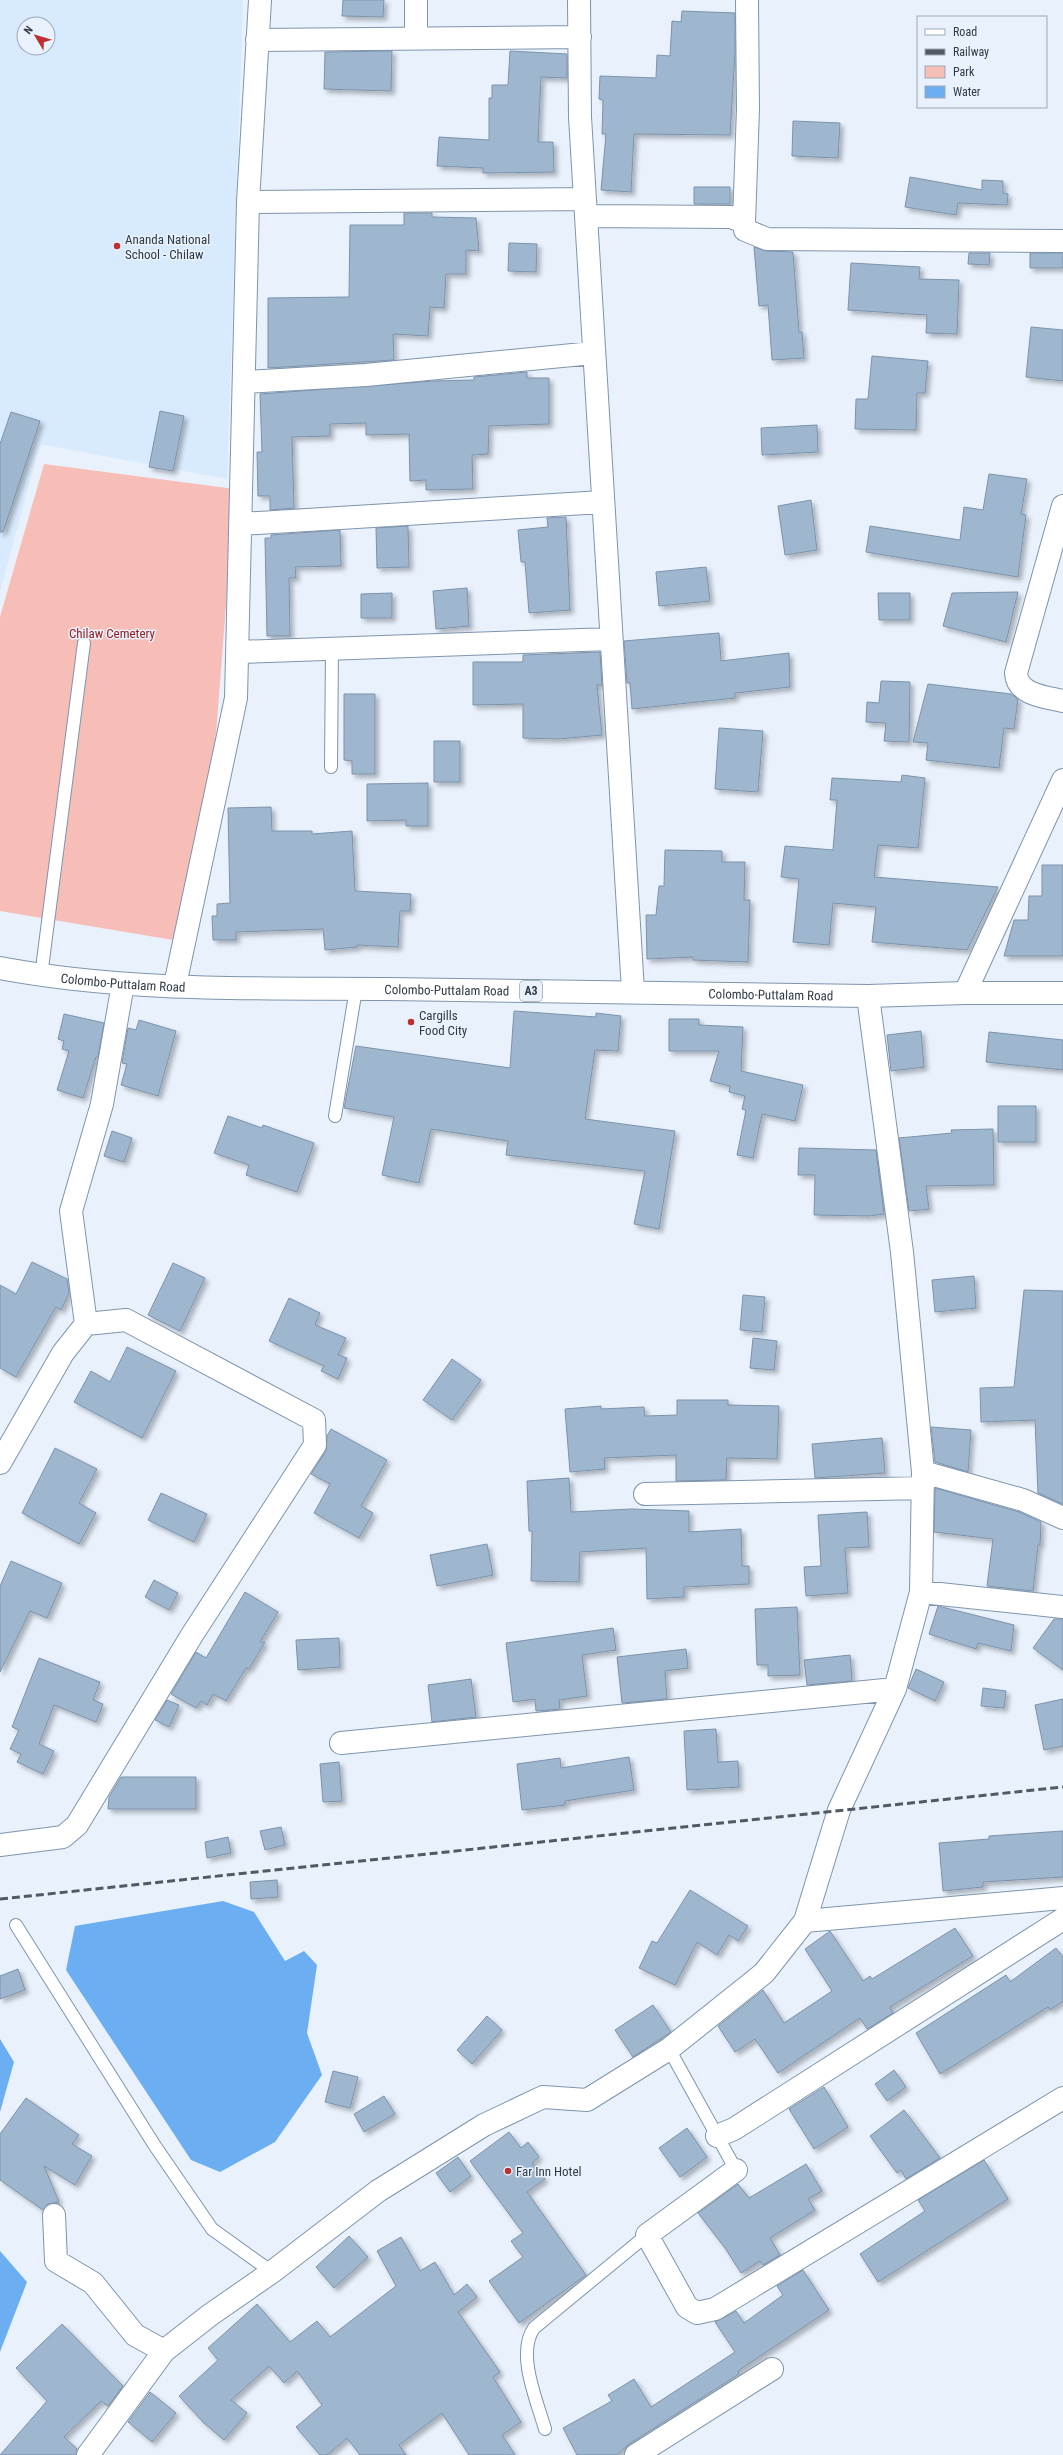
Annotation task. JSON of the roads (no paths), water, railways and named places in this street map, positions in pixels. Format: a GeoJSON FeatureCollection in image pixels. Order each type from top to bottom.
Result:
{"type":"FeatureCollection","features":[{"type":"Feature","properties":{"kind":"main road"},"geometry":{"type":"LineString","coordinates":[[175,985],[236,698],[248,202],[260,0]]}},
{"type":"Feature","properties":{"kind":"main road"},"geometry":{"type":"LineString","coordinates":[[416,0],[416,38]]}},
{"type":"Feature","properties":{"kind":"main road"},"geometry":{"type":"LineString","coordinates":[[579,0],[580,117],[602,502],[633,991]]}},
{"type":"Feature","properties":{"kind":"main road"},"geometry":{"type":"LineString","coordinates":[[747,0],[748,109],[745,230],[767,239],[1063,241]]}},
{"type":"Feature","properties":{"kind":"main road"},"geometry":{"type":"LineString","coordinates":[[257,40],[580,37]]}},
{"type":"Feature","properties":{"kind":"main road"},"geometry":{"type":"LineString","coordinates":[[248,202],[585,208],[731,217],[744,222]]}},
{"type":"Feature","properties":{"kind":"main road"},"geometry":{"type":"LineString","coordinates":[[244,382],[366,375],[593,353]]}},
{"type":"Feature","properties":{"kind":"main road"},"geometry":{"type":"LineString","coordinates":[[241,524],[602,502]]}},
{"type":"Feature","properties":{"kind":"main road"},"geometry":{"type":"LineString","coordinates":[[1063,506],[1016,672],[1016,680],[1024,689],[1063,701]]}},
{"type":"Feature","properties":{"kind":"main road"},"geometry":{"type":"LineString","coordinates":[[238,652],[611,639]]}},
{"type":"Feature","properties":{"kind":"main road"},"geometry":{"type":"LineString","coordinates":[[965,993],[1063,780]]}},
{"type":"Feature","properties":{"kind":"main road","name":"Colombo-Puttalam Road"},"geometry":{"type":"LineString","coordinates":[[0,968],[41,976],[123,984],[356,989],[633,991],[868,996],[965,993],[1063,993]]}},
{"type":"Feature","properties":{"kind":"main road"},"geometry":{"type":"LineString","coordinates":[[86,1324],[71,1211],[102,1104],[123,984]]}},
{"type":"Feature","properties":{"kind":"main road"},"geometry":{"type":"LineString","coordinates":[[88,2455],[164,2351],[210,2316],[272,2272],[378,2191],[484,2125],[543,2097],[587,2100],[669,2049],[764,1973],[805,1921],[839,1810],[895,1689],[921,1592],[923,1480],[902,1252],[868,996]]}},
{"type":"Feature","properties":{"kind":"main road"},"geometry":{"type":"LineString","coordinates":[[0,1463],[63,1353],[86,1324],[126,1320],[314,1420],[315,1445],[192,1636],[77,1825],[63,1837],[0,1845]]}},
{"type":"Feature","properties":{"kind":"main road"},"geometry":{"type":"LineString","coordinates":[[646,1494],[923,1480],[1023,1500],[1063,1518]]}},
{"type":"Feature","properties":{"kind":"main road"},"geometry":{"type":"LineString","coordinates":[[921,1592],[1063,1606]]}},
{"type":"Feature","properties":{"kind":"main road"},"geometry":{"type":"LineString","coordinates":[[341,1743],[895,1689]]}},
{"type":"Feature","properties":{"kind":"main road"},"geometry":{"type":"LineString","coordinates":[[805,1921],[1063,1898]]}},
{"type":"Feature","properties":{"kind":"main road"},"geometry":{"type":"LineString","coordinates":[[717,2136],[734,2129],[1063,1919]]}},
{"type":"Feature","properties":{"kind":"main road"},"geometry":{"type":"LineString","coordinates":[[736,2170],[647,2235],[687,2306],[697,2312],[715,2309],[1063,2098]]}},
{"type":"Feature","properties":{"kind":"main road"},"geometry":{"type":"LineString","coordinates":[[54,2215],[56,2261],[93,2283],[135,2335],[164,2351]]}},
{"type":"Feature","properties":{"kind":"main road"},"geometry":{"type":"LineString","coordinates":[[636,2455],[772,2369]]}},
{"type":"Feature","properties":{"kind":"lane"},"geometry":{"type":"LineString","coordinates":[[41,976],[84,644]]}},
{"type":"Feature","properties":{"kind":"lane"},"geometry":{"type":"LineString","coordinates":[[331,766],[332,648]]}},
{"type":"Feature","properties":{"kind":"lane"},"geometry":{"type":"LineString","coordinates":[[335,1116],[356,989]]}},
{"type":"Feature","properties":{"kind":"lane"},"geometry":{"type":"LineString","coordinates":[[16,1925],[154,2146],[212,2229],[272,2272]]}},
{"type":"Feature","properties":{"kind":"lane"},"geometry":{"type":"LineString","coordinates":[[669,2049],[736,2170]]}},
{"type":"Feature","properties":{"kind":"lane"},"geometry":{"type":"LineString","coordinates":[[545,2429],[526,2359],[528,2336],[534,2328],[647,2235]]}},
{"type":"Feature","properties":{"kind":"water"},"geometry":{"type":"Polygon","coordinates":[[[223,1901],[254,1912],[285,1961],[304,1951],[317,1965],[307,2033],[322,2075],[275,2142],[220,2172],[191,2160],[66,1970],[75,1926],[223,1901]]]}},
{"type":"Feature","properties":{"kind":"water"},"geometry":{"type":"Polygon","coordinates":[[[0,2039],[14,2062],[0,2112],[0,2039]]]}},
{"type":"Feature","properties":{"kind":"water"},"geometry":{"type":"Polygon","coordinates":[[[0,2251],[27,2282],[0,2352],[0,2251]]]}},
{"type":"Feature","properties":{"kind":"railway"},"geometry":{"type":"LineString","coordinates":[[0,1899],[1063,1787]]}},
{"type":"Feature","properties":{"kind":"place","name":"Ananda National School - Chilaw"},"geometry":{"type":"Point","coordinates":[117,246]}},
{"type":"Feature","properties":{"kind":"place","name":"Cargills Food City"},"geometry":{"type":"Point","coordinates":[411,1022]}},
{"type":"Feature","properties":{"kind":"place","name":"Far Inn Hotel"},"geometry":{"type":"Point","coordinates":[508,2171]}},
{"type":"Feature","properties":{"kind":"park label","name":"Chilaw Cemetery"},"geometry":{"type":"Point","coordinates":[112,633]}}]}
